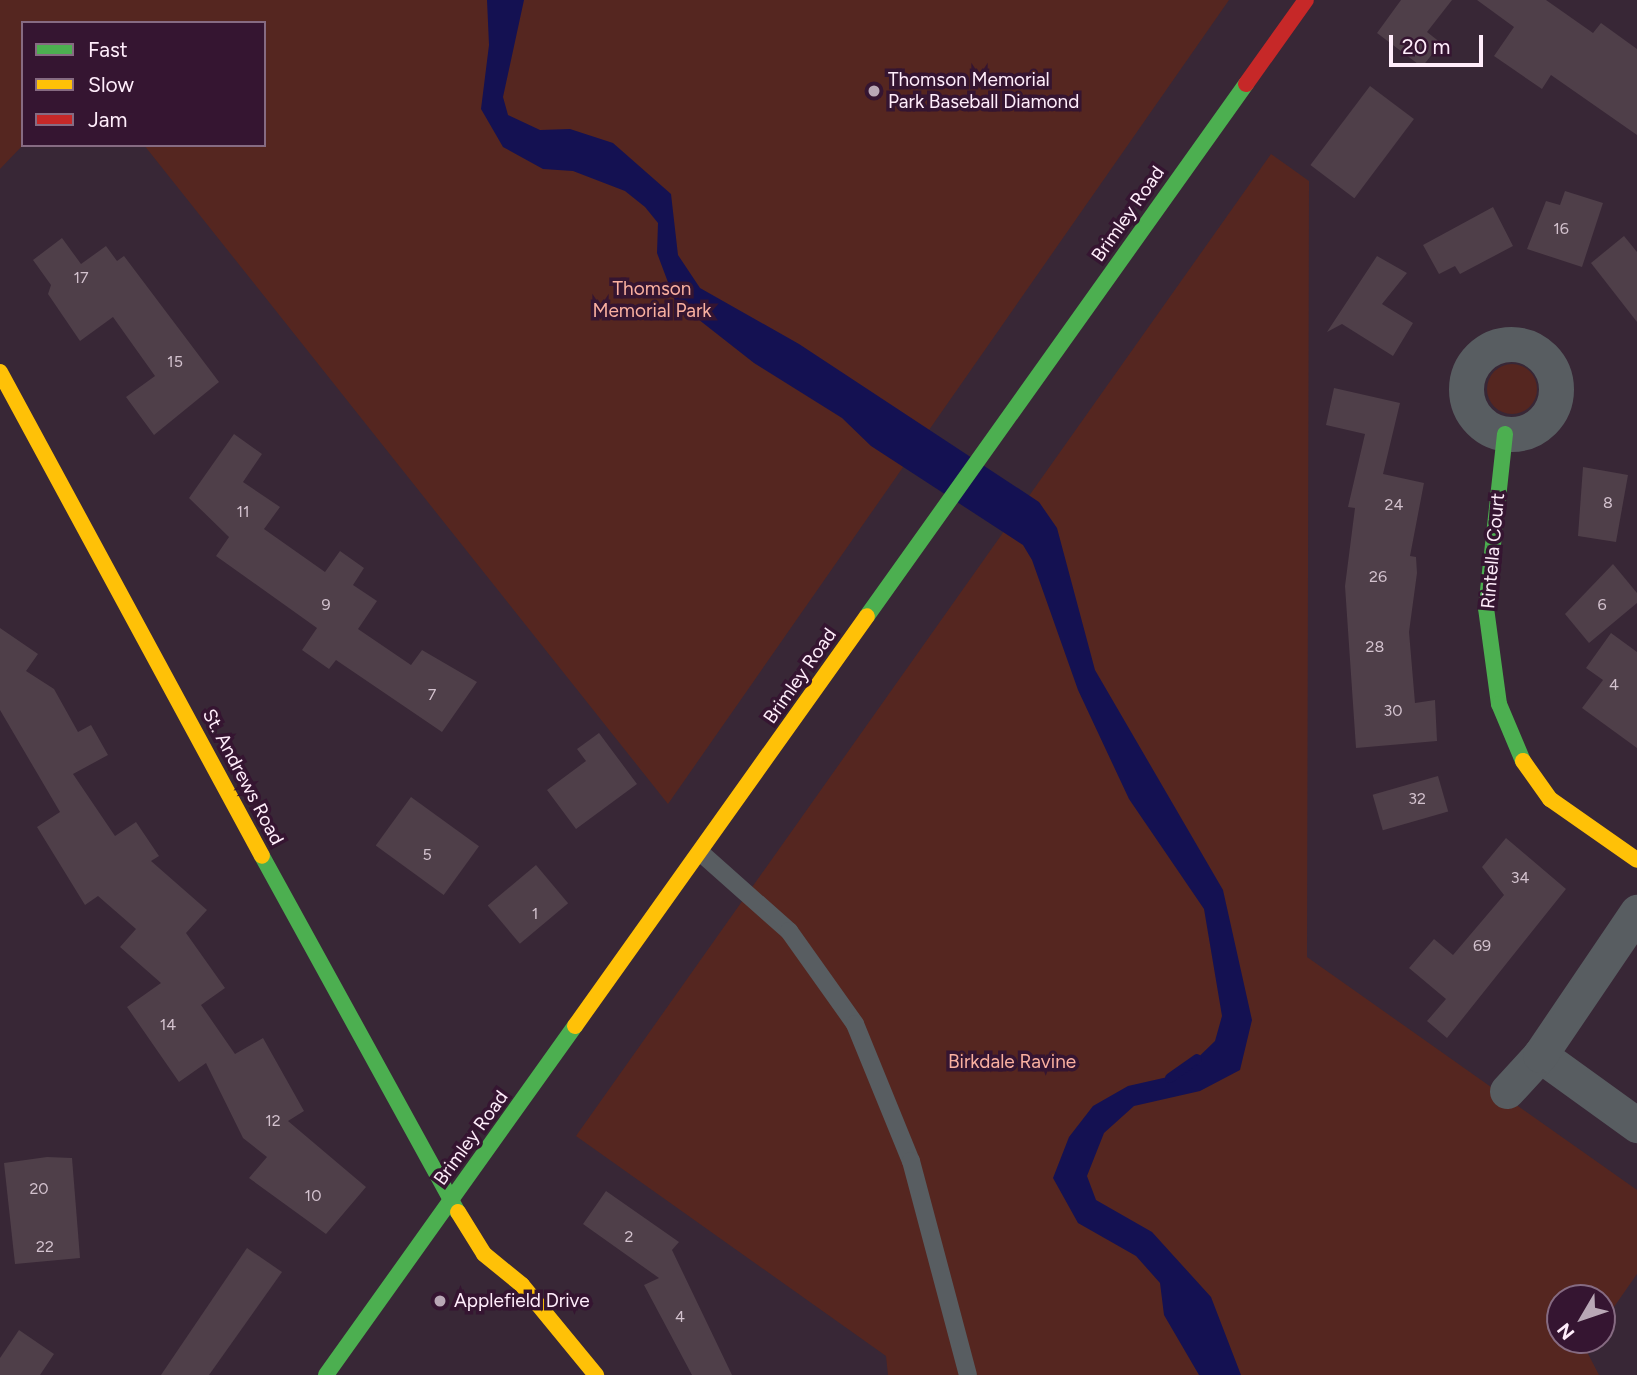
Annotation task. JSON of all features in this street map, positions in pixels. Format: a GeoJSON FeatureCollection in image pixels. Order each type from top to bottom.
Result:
{"type":"FeatureCollection","features":[{"type":"Feature","properties":{"kind":"main road","name":"Brimley Road"},"geometry":{"type":"LineString","coordinates":[[326,1375],[701,853],[1306,0]]}},
{"type":"Feature","properties":{"kind":"main road","name":"St. Andrews Road"},"geometry":{"type":"LineString","coordinates":[[0,372],[451,1200]]}},
{"type":"Feature","properties":{"kind":"main road","name":"Rintella Court"},"geometry":{"type":"LineString","coordinates":[[1504,434],[1486,608],[1499,704],[1514,749],[1550,799],[1637,860]]}},
{"type":"Feature","properties":{"kind":"main road"},"geometry":{"type":"LineString","coordinates":[[451,1200],[484,1254],[522,1286],[596,1375]]}},
{"type":"Feature","properties":{"kind":"street"},"geometry":{"type":"LineString","coordinates":[[1507,1091],[1540,1055],[1637,912]]}},
{"type":"Feature","properties":{"kind":"street"},"geometry":{"type":"LineString","coordinates":[[1540,1055],[1637,1125]]}},
{"type":"Feature","properties":{"kind":"lane"},"geometry":{"type":"LineString","coordinates":[[701,853],[789,931],[855,1024],[911,1161],[968,1375]]}},
{"type":"Feature","properties":{"kind":"green space","name":"Thomson Memorial Park"},"geometry":{"type":"Polygon","coordinates":[[[0,0],[1229,0],[668,804],[146,147],[266,147],[266,21],[21,21],[21,147],[0,169],[0,0]]]}},
{"type":"Feature","properties":{"kind":"green space","name":"Birkdale Ravine"},"geometry":{"type":"Polygon","coordinates":[[[1271,154],[1309,181],[1307,957],[1637,1190],[1637,1274],[1616,1304],[1616,1284],[1546,1284],[1546,1354],[1588,1354],[1599,1375],[888,1375],[886,1356],[576,1136],[1271,154]]]}},
{"type":"Feature","properties":{"kind":"green space"},"geometry":{"type":"Polygon","coordinates":[[[1512,364],[1530,371],[1537,389],[1530,407],[1512,414],[1494,407],[1487,389],[1494,371],[1512,364]]]}},
{"type":"Feature","properties":{"kind":"shaded area"},"geometry":{"type":"Polygon","coordinates":[[[487,0],[524,0],[503,97],[508,115],[540,130],[570,129],[613,143],[671,194],[678,255],[700,288],[799,344],[1039,502],[1057,528],[1095,670],[1223,890],[1252,1020],[1240,1070],[1200,1091],[1134,1106],[1104,1133],[1087,1176],[1096,1200],[1152,1232],[1211,1297],[1241,1375],[1199,1375],[1164,1315],[1160,1283],[1136,1256],[1078,1223],[1053,1178],[1069,1137],[1093,1106],[1128,1086],[1181,1074],[1215,1041],[1222,1016],[1204,909],[1129,799],[1078,690],[1032,560],[1023,545],[871,446],[842,418],[754,363],[675,301],[657,253],[658,223],[645,207],[625,191],[573,171],[543,169],[503,147],[481,109],[489,45],[487,0]]]}},
{"type":"Feature","properties":{"kind":"building"},"geometry":{"type":"Polygon","coordinates":[[[1401,0],[1452,0],[1427,32],[1441,43],[1422,67],[1377,33],[1401,0]]]}},
{"type":"Feature","properties":{"kind":"building"},"geometry":{"type":"Polygon","coordinates":[[[1477,0],[1546,0],[1593,33],[1601,23],[1637,49],[1637,135],[1551,75],[1542,89],[1494,56],[1514,27],[1477,0]]]}},
{"type":"Feature","properties":{"kind":"building"},"geometry":{"type":"Polygon","coordinates":[[[1370,86],[1414,119],[1354,198],[1310,165],[1370,86]]]}},
{"type":"Feature","properties":{"kind":"building"},"geometry":{"type":"Polygon","coordinates":[[[1565,191],[1603,203],[1582,267],[1527,249],[1546,201],[1560,205],[1565,191]]]}},
{"type":"Feature","properties":{"kind":"building"},"geometry":{"type":"Polygon","coordinates":[[[1493,207],[1513,246],[1460,274],[1455,266],[1439,274],[1423,245],[1493,207]]]}},
{"type":"Feature","properties":{"kind":"building"},"geometry":{"type":"Polygon","coordinates":[[[1624,236],[1637,252],[1637,322],[1591,263],[1624,236]]]}},
{"type":"Feature","properties":{"kind":"building"},"geometry":{"type":"Polygon","coordinates":[[[62,238],[81,264],[106,246],[117,261],[124,256],[219,382],[154,435],[126,397],[155,376],[113,317],[80,341],[48,294],[51,285],[33,260],[62,238]]]}},
{"type":"Feature","properties":{"kind":"building"},"geometry":{"type":"Polygon","coordinates":[[[1377,256],[1407,273],[1382,304],[1413,323],[1393,356],[1342,324],[1327,332],[1377,256]]]}},
{"type":"Feature","properties":{"kind":"building"},"geometry":{"type":"Polygon","coordinates":[[[1334,388],[1400,403],[1383,474],[1424,483],[1410,556],[1416,557],[1417,573],[1409,632],[1415,703],[1435,700],[1437,741],[1356,748],[1345,586],[1355,508],[1348,507],[1365,434],[1326,425],[1334,388]]]}},
{"type":"Feature","properties":{"kind":"building"},"geometry":{"type":"Polygon","coordinates":[[[234,434],[262,454],[243,482],[280,507],[264,529],[325,572],[340,551],[364,568],[353,585],[377,601],[358,629],[411,665],[422,650],[477,682],[442,732],[336,660],[329,669],[302,650],[317,628],[216,556],[229,537],[189,498],[234,434]]]}},
{"type":"Feature","properties":{"kind":"building"},"geometry":{"type":"Polygon","coordinates":[[[1583,467],[1628,475],[1616,542],[1578,536],[1583,467]]]}},
{"type":"Feature","properties":{"kind":"building"},"geometry":{"type":"Polygon","coordinates":[[[1613,564],[1637,593],[1637,603],[1589,643],[1565,614],[1613,564]]]}},
{"type":"Feature","properties":{"kind":"building"},"geometry":{"type":"Polygon","coordinates":[[[0,628],[38,654],[26,671],[54,689],[78,732],[91,725],[108,755],[73,774],[115,836],[136,822],[159,856],[151,861],[207,910],[186,933],[225,988],[201,1005],[235,1054],[263,1038],[304,1111],[288,1121],[366,1187],[326,1234],[249,1178],[267,1157],[243,1138],[206,1063],[179,1082],[127,1007],[161,983],[120,947],[136,929],[98,896],[85,905],[37,827],[60,812],[0,710],[0,628]]]}},
{"type":"Feature","properties":{"kind":"building"},"geometry":{"type":"Polygon","coordinates":[[[1611,633],[1637,652],[1637,748],[1582,708],[1603,680],[1586,668],[1611,633]]]}},
{"type":"Feature","properties":{"kind":"building"},"geometry":{"type":"Polygon","coordinates":[[[599,733],[637,784],[576,829],[547,790],[586,761],[577,749],[599,733]]]}},
{"type":"Feature","properties":{"kind":"building"},"geometry":{"type":"Polygon","coordinates":[[[1438,776],[1448,812],[1383,830],[1373,795],[1438,776]]]}},
{"type":"Feature","properties":{"kind":"building"},"geometry":{"type":"Polygon","coordinates":[[[411,797],[479,846],[444,895],[376,846],[411,797]]]}},
{"type":"Feature","properties":{"kind":"building"},"geometry":{"type":"Polygon","coordinates":[[[1506,838],[1566,889],[1447,1038],[1427,1021],[1446,999],[1409,968],[1434,939],[1453,955],[1504,895],[1482,867],[1506,838]]]}},
{"type":"Feature","properties":{"kind":"building"},"geometry":{"type":"Polygon","coordinates":[[[536,865],[568,903],[520,944],[488,905],[536,865]]]}},
{"type":"Feature","properties":{"kind":"building"},"geometry":{"type":"Polygon","coordinates":[[[47,1157],[72,1158],[80,1258],[15,1264],[4,1163],[47,1157]]]}},
{"type":"Feature","properties":{"kind":"building"},"geometry":{"type":"Polygon","coordinates":[[[606,1191],[679,1242],[672,1250],[732,1375],[692,1375],[644,1285],[659,1278],[583,1224],[606,1191]]]}},
{"type":"Feature","properties":{"kind":"building"},"geometry":{"type":"Polygon","coordinates":[[[247,1248],[282,1272],[209,1375],[161,1375],[247,1248]]]}},
{"type":"Feature","properties":{"kind":"building"},"geometry":{"type":"Polygon","coordinates":[[[19,1330],[54,1354],[40,1375],[0,1375],[0,1358],[19,1330]]]}},
{"type":"Feature","properties":{"kind":"waterway"},"geometry":{"type":"LineString","coordinates":[[1170,1078],[1197,1059]]}},
{"type":"Feature","properties":{"kind":"traffic: fast"},"geometry":{"type":"LineString","coordinates":[[867,616],[1246,84]]}},
{"type":"Feature","properties":{"kind":"traffic: fast"},"geometry":{"type":"LineString","coordinates":[[1505,434],[1486,608],[1499,704],[1523,761]]}},
{"type":"Feature","properties":{"kind":"traffic: fast"},"geometry":{"type":"LineString","coordinates":[[262,856],[458,1212]]}},
{"type":"Feature","properties":{"kind":"traffic: fast"},"geometry":{"type":"LineString","coordinates":[[326,1375],[575,1026]]}},
{"type":"Feature","properties":{"kind":"traffic: slow"},"geometry":{"type":"LineString","coordinates":[[0,372],[262,856]]}},
{"type":"Feature","properties":{"kind":"traffic: slow"},"geometry":{"type":"LineString","coordinates":[[575,1026],[867,616]]}},
{"type":"Feature","properties":{"kind":"traffic: slow"},"geometry":{"type":"LineString","coordinates":[[1523,761],[1550,799],[1637,860]]}},
{"type":"Feature","properties":{"kind":"traffic: slow"},"geometry":{"type":"LineString","coordinates":[[458,1212],[484,1254],[522,1285],[596,1375]]}},
{"type":"Feature","properties":{"kind":"traffic: jam"},"geometry":{"type":"LineString","coordinates":[[1246,84],[1306,0]]}},
{"type":"Feature","properties":{"kind":"place","name":"Thomson Memorial Park Baseball Diamond"},"geometry":{"type":"Point","coordinates":[874,91]}},
{"type":"Feature","properties":{"kind":"place","name":"Applefield Drive"},"geometry":{"type":"Point","coordinates":[440,1301]}}]}
